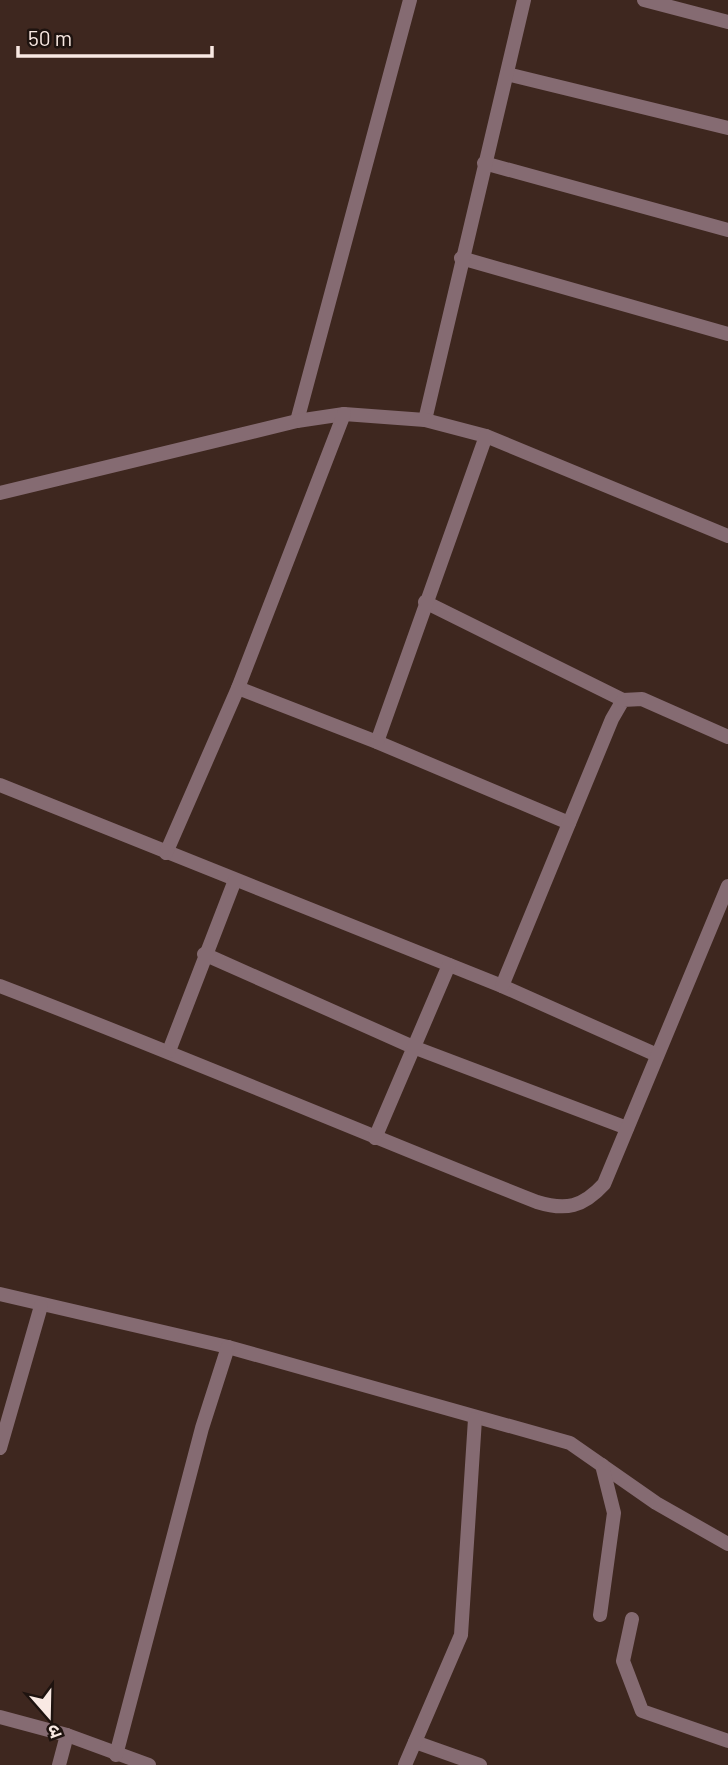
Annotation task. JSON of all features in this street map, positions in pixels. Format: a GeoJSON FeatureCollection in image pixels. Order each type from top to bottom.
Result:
{"type":"FeatureCollection","features":[{"type":"Feature","properties":{"kind":"street"},"geometry":{"type":"LineString","coordinates":[[297,421],[410,0]]}},
{"type":"Feature","properties":{"kind":"street"},"geometry":{"type":"LineString","coordinates":[[425,420],[461,258],[524,0]]}},
{"type":"Feature","properties":{"kind":"street"},"geometry":{"type":"LineString","coordinates":[[644,0],[728,22]]}},
{"type":"Feature","properties":{"kind":"street"},"geometry":{"type":"LineString","coordinates":[[507,74],[728,128]]}},
{"type":"Feature","properties":{"kind":"street"},"geometry":{"type":"LineString","coordinates":[[484,163],[728,230]]}},
{"type":"Feature","properties":{"kind":"street"},"geometry":{"type":"LineString","coordinates":[[461,258],[728,334]]}},
{"type":"Feature","properties":{"kind":"street"},"geometry":{"type":"LineString","coordinates":[[166,853],[238,688],[344,414]]}},
{"type":"Feature","properties":{"kind":"street"},"geometry":{"type":"LineString","coordinates":[[0,493],[297,421],[344,414],[425,420],[486,436],[728,536]]}},
{"type":"Feature","properties":{"kind":"street"},"geometry":{"type":"LineString","coordinates":[[377,742],[486,436]]}},
{"type":"Feature","properties":{"kind":"street"},"geometry":{"type":"LineString","coordinates":[[425,603],[623,700],[642,699],[728,737]]}},
{"type":"Feature","properties":{"kind":"street"},"geometry":{"type":"LineString","coordinates":[[238,688],[377,742],[569,823]]}},
{"type":"Feature","properties":{"kind":"street"},"geometry":{"type":"LineString","coordinates":[[502,986],[611,719],[623,700]]}},
{"type":"Feature","properties":{"kind":"street"},"geometry":{"type":"LineString","coordinates":[[0,785],[502,986],[657,1055]]}},
{"type":"Feature","properties":{"kind":"street"},"geometry":{"type":"LineString","coordinates":[[169,1051],[204,954],[235,880]]}},
{"type":"Feature","properties":{"kind":"street"},"geometry":{"type":"LineString","coordinates":[[0,986],[169,1051],[375,1138],[537,1202],[554,1207],[573,1208],[590,1200],[604,1184],[728,886]]}},
{"type":"Feature","properties":{"kind":"street"},"geometry":{"type":"LineString","coordinates":[[204,954],[413,1047],[627,1128]]}},
{"type":"Feature","properties":{"kind":"street"},"geometry":{"type":"LineString","coordinates":[[375,1138],[449,965]]}},
{"type":"Feature","properties":{"kind":"street"},"geometry":{"type":"LineString","coordinates":[[0,1294],[41,1306],[228,1347],[475,1419],[570,1443],[656,1503],[728,1544]]}},
{"type":"Feature","properties":{"kind":"street"},"geometry":{"type":"LineString","coordinates":[[0,1448],[41,1306]]}},
{"type":"Feature","properties":{"kind":"street"},"geometry":{"type":"LineString","coordinates":[[117,1755],[202,1428],[228,1347]]}},
{"type":"Feature","properties":{"kind":"street"},"geometry":{"type":"LineString","coordinates":[[405,1765],[461,1635],[475,1419]]}},
{"type":"Feature","properties":{"kind":"street"},"geometry":{"type":"LineString","coordinates":[[600,1615],[614,1513],[602,1465]]}},
{"type":"Feature","properties":{"kind":"street"},"geometry":{"type":"LineString","coordinates":[[632,1619],[623,1661],[642,1711],[728,1741]]}},
{"type":"Feature","properties":{"kind":"street"},"geometry":{"type":"LineString","coordinates":[[0,1717],[67,1735],[149,1765]]}},
{"type":"Feature","properties":{"kind":"street"},"geometry":{"type":"LineString","coordinates":[[59,1765],[67,1735]]}},
{"type":"Feature","properties":{"kind":"street"},"geometry":{"type":"LineString","coordinates":[[415,1742],[480,1765]]}}]}
